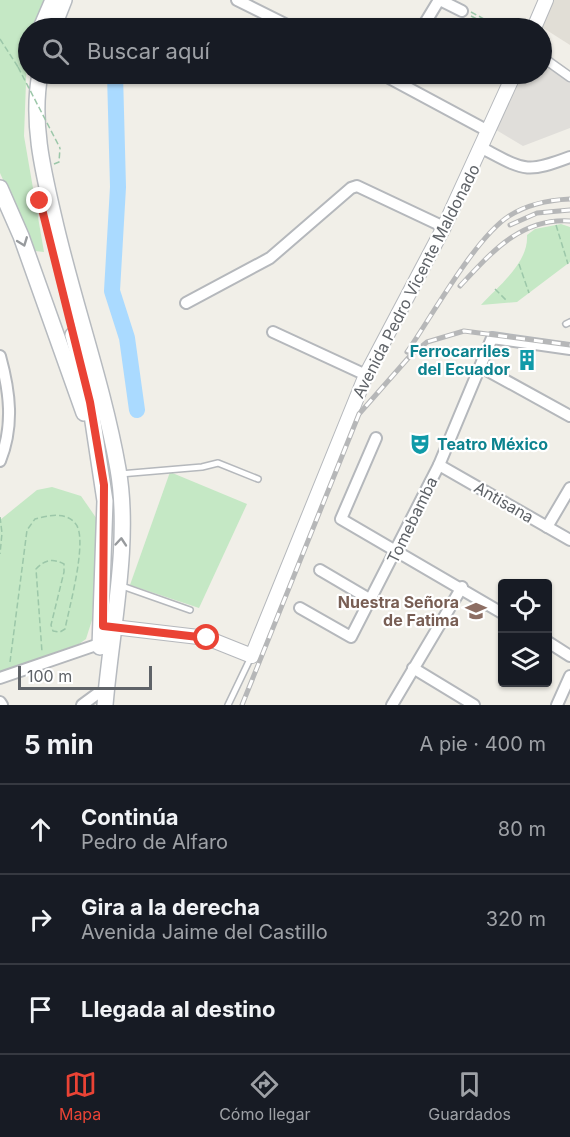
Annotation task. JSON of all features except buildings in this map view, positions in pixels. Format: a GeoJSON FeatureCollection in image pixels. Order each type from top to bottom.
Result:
{"type":"FeatureCollection","features":[{"type":"Feature","properties":{"kind":"main road"},"geometry":{"type":"LineString","coordinates":[[45,18],[53,0]]}},
{"type":"Feature","properties":{"kind":"main road"},"geometry":{"type":"LineString","coordinates":[[57,18],[64,0]]}},
{"type":"Feature","properties":{"kind":"main road"},"geometry":{"type":"LineString","coordinates":[[25,84],[32,163],[90,402],[105,501],[107,634],[101,700]]}},
{"type":"Feature","properties":{"kind":"main road"},"geometry":{"type":"LineString","coordinates":[[39,84],[37,122],[43,172],[119,474],[123,511],[117,585],[107,634]]}},
{"type":"Feature","properties":{"kind":"main road"},"geometry":{"type":"LineString","coordinates":[[0,188],[21,236],[96,446]]}},
{"type":"Feature","properties":{"kind":"street"},"geometry":{"type":"LineString","coordinates":[[428,18],[440,0],[463,12]]}},
{"type":"Feature","properties":{"kind":"street"},"geometry":{"type":"LineString","coordinates":[[538,18],[546,0]]}},
{"type":"Feature","properties":{"kind":"street"},"geometry":{"type":"LineString","coordinates":[[240,1],[273,18]]}},
{"type":"Feature","properties":{"kind":"street"},"geometry":{"type":"LineString","coordinates":[[552,64],[570,77]]}},
{"type":"Feature","properties":{"kind":"street"},"geometry":{"type":"LineString","coordinates":[[408,84],[488,131]]}},
{"type":"Feature","properties":{"kind":"street","name":"Avenida Pedro Vicente Maldonado"},"geometry":{"type":"LineString","coordinates":[[252,656],[366,375],[444,227],[509,84]]}},
{"type":"Feature","properties":{"kind":"street"},"geometry":{"type":"LineString","coordinates":[[482,148],[524,169],[542,167],[570,157]]}},
{"type":"Feature","properties":{"kind":"street"},"geometry":{"type":"LineString","coordinates":[[186,303],[270,258],[351,188],[363,187],[444,227]]}},
{"type":"Feature","properties":{"kind":"street"},"geometry":{"type":"LineString","coordinates":[[273,332],[366,375]]}},
{"type":"Feature","properties":{"kind":"street","name":"Tomebamba"},"geometry":{"type":"LineString","coordinates":[[300,608],[351,637],[439,465],[491,340],[495,338],[570,349]]}},
{"type":"Feature","properties":{"kind":"street"},"geometry":{"type":"LineString","coordinates":[[0,356],[6,377],[10,418],[8,441],[0,461]]}},
{"type":"Feature","properties":{"kind":"street"},"geometry":{"type":"LineString","coordinates":[[481,367],[570,416]]}},
{"type":"Feature","properties":{"kind":"street"},"geometry":{"type":"LineString","coordinates":[[376,438],[340,518],[462,587],[498,610]]}},
{"type":"Feature","properties":{"kind":"street","name":"Antisana"},"geometry":{"type":"LineString","coordinates":[[439,465],[570,540]]}},
{"type":"Feature","properties":{"kind":"street"},"geometry":{"type":"LineString","coordinates":[[547,527],[570,488]]}},
{"type":"Feature","properties":{"kind":"street"},"geometry":{"type":"LineString","coordinates":[[320,570],[371,600]]}},
{"type":"Feature","properties":{"kind":"street"},"geometry":{"type":"LineString","coordinates":[[392,705],[462,587]]}},
{"type":"Feature","properties":{"kind":"street"},"geometry":{"type":"LineString","coordinates":[[0,678],[107,634],[207,638],[252,656]]}},
{"type":"Feature","properties":{"kind":"street"},"geometry":{"type":"LineString","coordinates":[[552,645],[570,656]]}},
{"type":"Feature","properties":{"kind":"street"},"geometry":{"type":"LineString","coordinates":[[413,668],[474,705]]}},
{"type":"Feature","properties":{"kind":"street"},"geometry":{"type":"LineString","coordinates":[[557,705],[570,676]]}},
{"type":"Feature","properties":{"kind":"street"},"geometry":{"type":"LineString","coordinates":[[82,705],[101,700]]}},
{"type":"Feature","properties":{"kind":"lane"},"geometry":{"type":"LineString","coordinates":[[119,474],[201,467],[218,463],[258,479]]}},
{"type":"Feature","properties":{"kind":"lane"},"geometry":{"type":"LineString","coordinates":[[117,585],[190,610]]}},
{"type":"Feature","properties":{"kind":"lane"},"geometry":{"type":"LineString","coordinates":[[228,705],[252,656]]}},
{"type":"Feature","properties":{"kind":"path"},"geometry":{"type":"LineString","coordinates":[[463,12],[472,18]]}},
{"type":"Feature","properties":{"kind":"path"},"geometry":{"type":"LineString","coordinates":[[463,12],[475,18]]}},
{"type":"Feature","properties":{"kind":"path"},"geometry":{"type":"LineString","coordinates":[[463,12],[477,18]]}},
{"type":"Feature","properties":{"kind":"path"},"geometry":{"type":"LineString","coordinates":[[0,39],[18,62]]}},
{"type":"Feature","properties":{"kind":"path"},"geometry":{"type":"LineString","coordinates":[[30,84],[60,148],[60,162],[47,167]]}},
{"type":"Feature","properties":{"kind":"path"},"geometry":{"type":"LineString","coordinates":[[556,225],[568,264]]}},
{"type":"Feature","properties":{"kind":"path"},"geometry":{"type":"LineString","coordinates":[[519,264],[529,293]]}},
{"type":"Feature","properties":{"kind":"path"},"geometry":{"type":"LineString","coordinates":[[495,289],[507,301]]}},
{"type":"Feature","properties":{"kind":"path"},"geometry":{"type":"LineString","coordinates":[[10,662],[27,530],[35,519],[53,515],[66,517],[75,522],[81,539],[65,629],[60,632],[53,631],[51,626],[64,564],[56,560],[47,561],[36,569],[42,652]]}},
{"type":"Feature","properties":{"kind":"path"},"geometry":{"type":"LineString","coordinates":[[0,518],[2,533],[0,554]]}},
{"type":"Feature","properties":{"kind":"shaded area"},"geometry":{"type":"Polygon","coordinates":[[[551,0],[570,0],[570,45],[552,34],[552,18],[540,18],[551,0]]]}},
{"type":"Feature","properties":{"kind":"shaded area"},"geometry":{"type":"Polygon","coordinates":[[[552,67],[570,79],[570,128],[523,146],[493,128],[513,84],[552,84],[552,67]]]}},
{"type":"Feature","properties":{"kind":"green space"},"geometry":{"type":"Polygon","coordinates":[[[0,0],[50,0],[42,18],[18,18],[18,84],[26,84],[24,136],[44,252],[35,251],[0,173],[0,0]]]}},
{"type":"Feature","properties":{"kind":"green space"},"geometry":{"type":"Polygon","coordinates":[[[561,224],[570,227],[570,262],[517,302],[481,305],[518,264],[523,255],[527,235],[535,229],[561,224]]]}},
{"type":"Feature","properties":{"kind":"green space"},"geometry":{"type":"Polygon","coordinates":[[[170,472],[247,504],[199,608],[130,585],[170,472]]]}},
{"type":"Feature","properties":{"kind":"green space"},"geometry":{"type":"Polygon","coordinates":[[[52,487],[81,496],[99,522],[92,620],[86,639],[79,644],[0,672],[0,520],[37,490],[52,487]]]}},
{"type":"Feature","properties":{"kind":"waterway"},"geometry":{"type":"LineString","coordinates":[[115,84],[118,187],[112,291],[127,338],[137,410]]}},
{"type":"Feature","properties":{"kind":"railway"},"geometry":{"type":"LineString","coordinates":[[407,352],[468,259],[496,227],[509,216],[531,206],[570,199]]}},
{"type":"Feature","properties":{"kind":"railway"},"geometry":{"type":"LineString","coordinates":[[510,225],[537,213],[570,210]]}},
{"type":"Feature","properties":{"kind":"railway"},"geometry":{"type":"LineString","coordinates":[[460,286],[495,250],[521,232],[536,225],[570,221]]}},
{"type":"Feature","properties":{"kind":"railway"},"geometry":{"type":"LineString","coordinates":[[242,705],[359,414],[410,356],[427,342],[464,331],[570,345]]}},
{"type":"Feature","properties":{"kind":"place","name":"Ferrocarriles del Ecuador"},"geometry":{"type":"Point","coordinates":[527,360]}},
{"type":"Feature","properties":{"kind":"place","name":"Teatro México"},"geometry":{"type":"Point","coordinates":[420,444]}},
{"type":"Feature","properties":{"kind":"place","name":"Nuestra Señora de Fatima"},"geometry":{"type":"Point","coordinates":[476,611]}},
{"type":"Feature","properties":{"kind":"route"},"geometry":{"type":"LineString","coordinates":[[40,201],[90,402],[104,485],[103,626],[207,638]]}}]}
